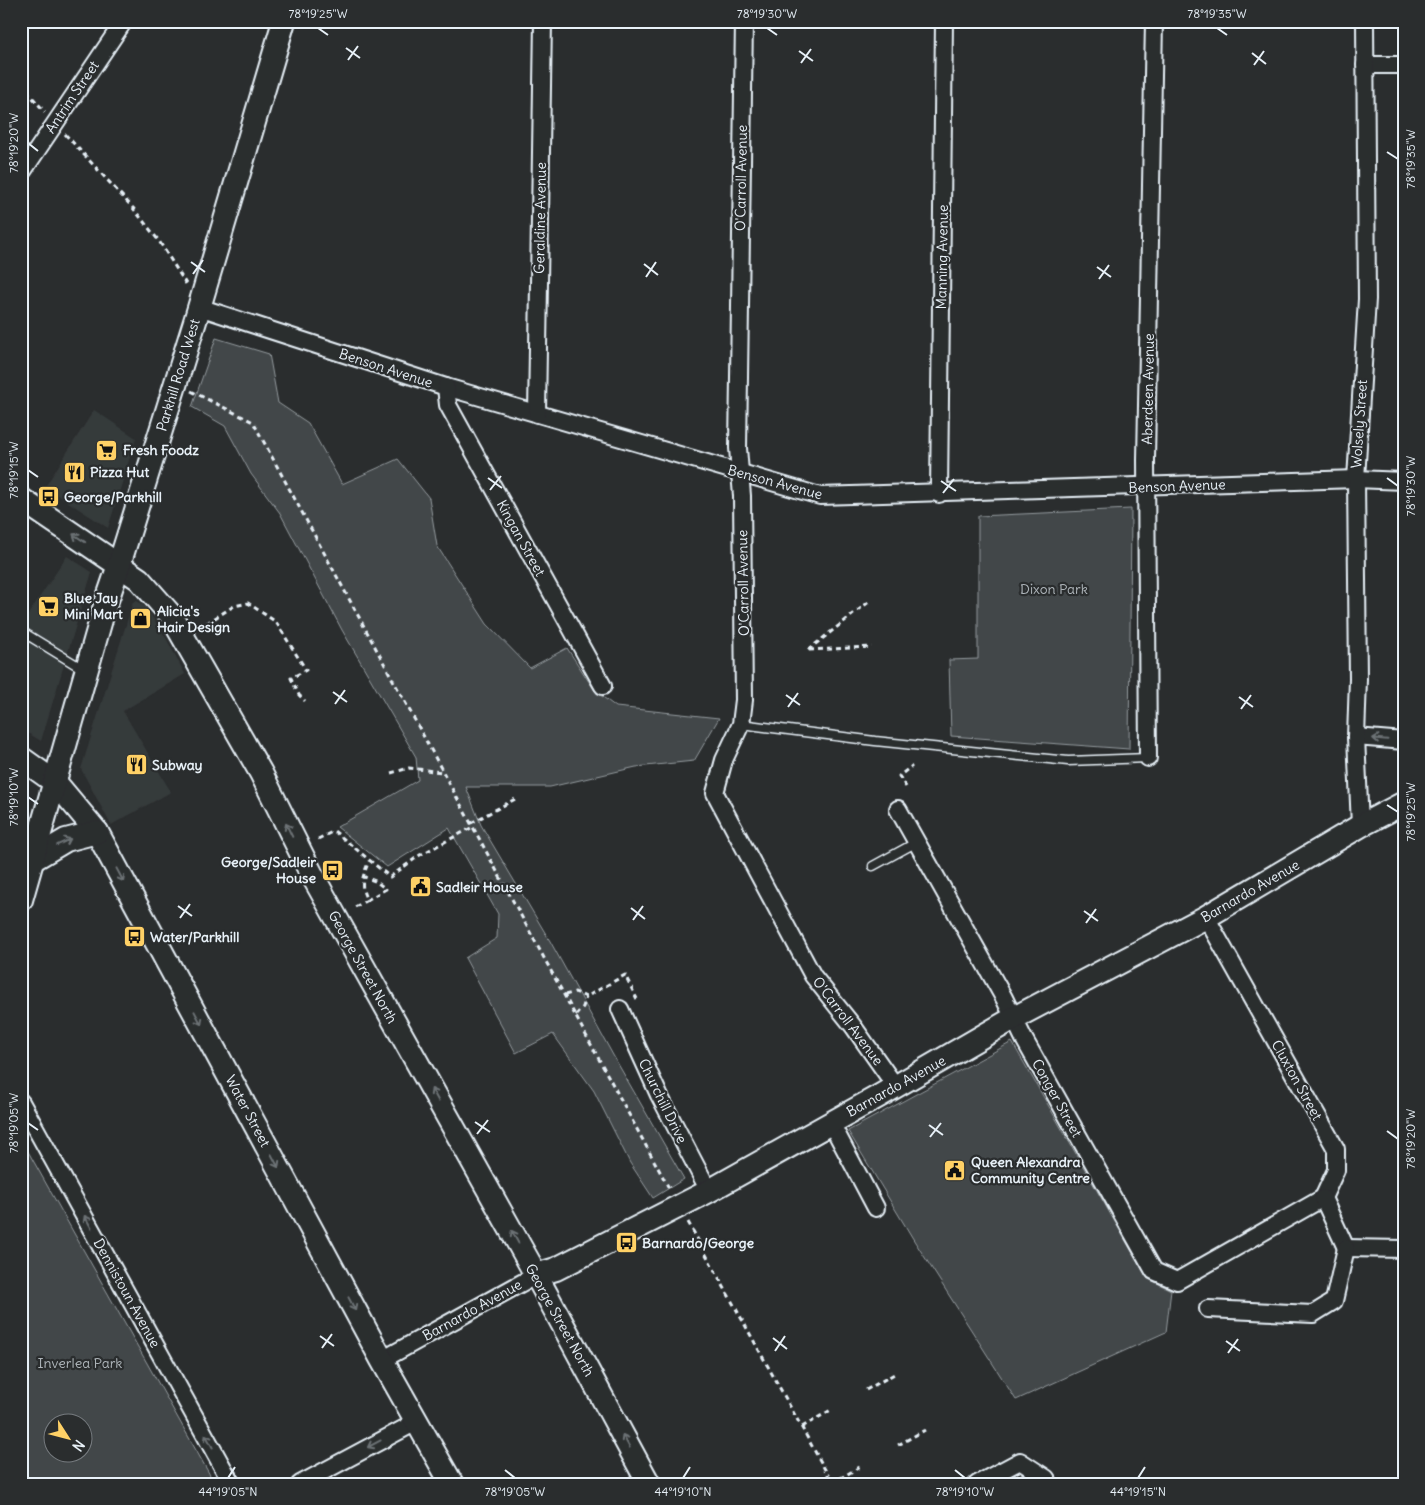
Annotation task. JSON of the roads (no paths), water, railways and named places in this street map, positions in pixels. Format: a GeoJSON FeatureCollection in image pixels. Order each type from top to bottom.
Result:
{"type":"FeatureCollection","features":[{"type":"Feature","properties":{"kind":"main road","name":"Parkhill Road West"},"geometry":{"type":"LineString","coordinates":[[21,900],[56,783],[85,670],[199,307],[284,21]]}},
{"type":"Feature","properties":{"kind":"main road","name":"George Street North"},"geometry":{"type":"LineString","coordinates":[[21,500],[139,579],[170,614],[261,773],[311,873],[536,1276],[649,1484]]}},
{"type":"Feature","properties":{"kind":"main road","name":"Water Street"},"geometry":{"type":"LineString","coordinates":[[21,758],[56,783],[97,832],[382,1360],[452,1484]]}},
{"type":"Feature","properties":{"kind":"main road","name":"Barnardo Avenue"},"geometry":{"type":"LineString","coordinates":[[536,1276],[556,1269],[709,1191],[896,1087],[1014,1018],[1206,917],[1360,826],[1404,803]]}},
{"type":"Feature","properties":{"kind":"main road"},"geometry":{"type":"LineString","coordinates":[[34,859],[66,840],[97,832]]}},
{"type":"Feature","properties":{"kind":"street","name":"Antrim Street"},"geometry":{"type":"LineString","coordinates":[[21,174],[124,21]]}},
{"type":"Feature","properties":{"kind":"street","name":"Geraldine Avenue"},"geometry":{"type":"LineString","coordinates":[[537,414],[543,21]]}},
{"type":"Feature","properties":{"kind":"street","name":"O'Carroll Avenue"},"geometry":{"type":"LineString","coordinates":[[744,21],[738,448],[742,496],[744,690],[740,724],[724,760],[715,793],[813,976],[822,990],[853,1026],[896,1087]]}},
{"type":"Feature","properties":{"kind":"street","name":"Manning Avenue"},"geometry":{"type":"LineString","coordinates":[[939,494],[944,21]]}},
{"type":"Feature","properties":{"kind":"street","name":"Aberdeen Avenue"},"geometry":{"type":"LineString","coordinates":[[1148,758],[1146,487],[1154,21]]}},
{"type":"Feature","properties":{"kind":"street","name":"Wolsely Street"},"geometry":{"type":"LineString","coordinates":[[1360,826],[1356,737],[1358,678],[1356,479],[1367,300],[1365,21]]}},
{"type":"Feature","properties":{"kind":"street"},"geometry":{"type":"LineString","coordinates":[[1365,65],[1404,65]]}},
{"type":"Feature","properties":{"kind":"street","name":"Benson Avenue"},"geometry":{"type":"LineString","coordinates":[[199,307],[446,387],[820,496],[939,494],[1356,479],[1404,481]]}},
{"type":"Feature","properties":{"kind":"street","name":"Kingan Street"},"geometry":{"type":"LineString","coordinates":[[446,387],[448,405],[603,686]]}},
{"type":"Feature","properties":{"kind":"street"},"geometry":{"type":"LineString","coordinates":[[1356,737],[1404,741]]}},
{"type":"Feature","properties":{"kind":"street","name":"Conger Street"},"geometry":{"type":"LineString","coordinates":[[898,808],[1154,1271],[1177,1281],[1323,1198]]}},
{"type":"Feature","properties":{"kind":"street","name":"Cluxton Street"},"geometry":{"type":"LineString","coordinates":[[1206,917],[1336,1149],[1336,1170],[1323,1198]]}},
{"type":"Feature","properties":{"kind":"street","name":"Churchill Drive"},"geometry":{"type":"LineString","coordinates":[[620,1009],[659,1095],[709,1191]]}},
{"type":"Feature","properties":{"kind":"street","name":"Dennistoun Avenue"},"geometry":{"type":"LineString","coordinates":[[21,1102],[232,1484]]}},
{"type":"Feature","properties":{"kind":"street"},"geometry":{"type":"LineString","coordinates":[[830,1123],[876,1208]]}},
{"type":"Feature","properties":{"kind":"street"},"geometry":{"type":"LineString","coordinates":[[1208,1309],[1313,1314],[1334,1301],[1346,1248],[1323,1198]]}},
{"type":"Feature","properties":{"kind":"street"},"geometry":{"type":"LineString","coordinates":[[1346,1248],[1404,1248]]}},
{"type":"Feature","properties":{"kind":"street","name":"Barnardo Avenue"},"geometry":{"type":"LineString","coordinates":[[382,1360],[536,1276]]}},
{"type":"Feature","properties":{"kind":"street"},"geometry":{"type":"LineString","coordinates":[[300,1484],[418,1422]]}},
{"type":"Feature","properties":{"kind":"street"},"geometry":{"type":"LineString","coordinates":[[977,1484],[1020,1461],[1046,1478],[1050,1484]]}},
{"type":"Feature","properties":{"kind":"lane"},"geometry":{"type":"LineString","coordinates":[[21,631],[85,670]]}},
{"type":"Feature","properties":{"kind":"lane"},"geometry":{"type":"LineString","coordinates":[[740,724],[875,742],[1068,761],[1148,758]]}},
{"type":"Feature","properties":{"kind":"lane"},"geometry":{"type":"LineString","coordinates":[[873,866],[917,842]]}},
{"type":"Feature","properties":{"kind":"place","name":"Fresh Foodz"},"geometry":{"type":"Point","coordinates":[107,450]}},
{"type":"Feature","properties":{"kind":"place","name":"Pizza Hut"},"geometry":{"type":"Point","coordinates":[74,472]}},
{"type":"Feature","properties":{"kind":"place","name":"George/Parkhill"},"geometry":{"type":"Point","coordinates":[48,497]}},
{"type":"Feature","properties":{"kind":"place","name":"Blue Jay Mini Mart"},"geometry":{"type":"Point","coordinates":[48,606]}},
{"type":"Feature","properties":{"kind":"place","name":"Alicia's Hair Design"},"geometry":{"type":"Point","coordinates":[141,619]}},
{"type":"Feature","properties":{"kind":"place","name":"Subway"},"geometry":{"type":"Point","coordinates":[136,765]}},
{"type":"Feature","properties":{"kind":"place","name":"George/Sadleir House"},"geometry":{"type":"Point","coordinates":[332,870]}},
{"type":"Feature","properties":{"kind":"place","name":"Sadleir House"},"geometry":{"type":"Point","coordinates":[420,887]}},
{"type":"Feature","properties":{"kind":"place","name":"Water/Parkhill"},"geometry":{"type":"Point","coordinates":[134,937]}},
{"type":"Feature","properties":{"kind":"place","name":"Queen Alexandra Community Centre"},"geometry":{"type":"Point","coordinates":[955,1170]}},
{"type":"Feature","properties":{"kind":"place","name":"Barnardo/George"},"geometry":{"type":"Point","coordinates":[626,1243]}},
{"type":"Feature","properties":{"kind":"park label","name":"Dixon Park"},"geometry":{"type":"Point","coordinates":[1054,589]}},
{"type":"Feature","properties":{"kind":"park label","name":"Inverlea Park"},"geometry":{"type":"Point","coordinates":[80,1363]}}]}
